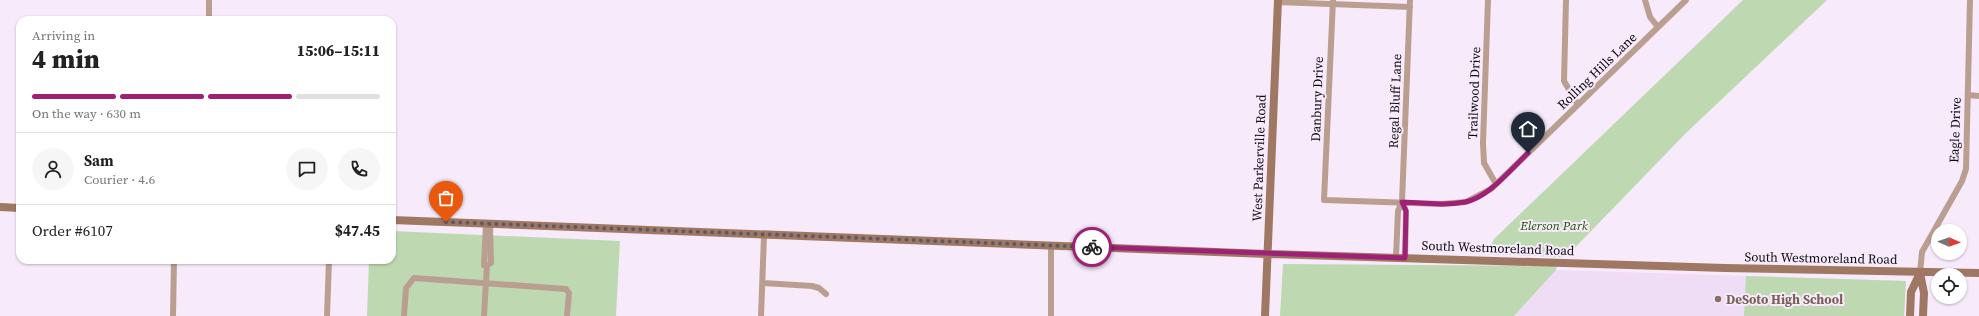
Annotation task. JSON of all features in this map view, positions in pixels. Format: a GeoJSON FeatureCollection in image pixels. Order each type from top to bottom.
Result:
{"type":"FeatureCollection","features":[{"type":"Feature","properties":{"kind":"main road","name":"West Parkerville Road"},"geometry":{"type":"LineString","coordinates":[[1265,316],[1278,1]]}},
{"type":"Feature","properties":{"kind":"main road"},"geometry":{"type":"LineString","coordinates":[[0,207],[16,208]]}},
{"type":"Feature","properties":{"kind":"main road","name":"South Westmoreland Road"},"geometry":{"type":"LineString","coordinates":[[396,220],[764,236],[1267,254],[1920,273],[1979,273]]}},
{"type":"Feature","properties":{"kind":"main road","name":"Eagle Drive"},"geometry":{"type":"LineString","coordinates":[[1910,316],[1910,292],[1920,273]]}},
{"type":"Feature","properties":{"kind":"main road","name":"Eagle Drive"},"geometry":{"type":"LineString","coordinates":[[1920,273],[1924,293],[1924,316]]}},
{"type":"Feature","properties":{"kind":"street"},"geometry":{"type":"LineString","coordinates":[[209,0],[209,16]]}},
{"type":"Feature","properties":{"kind":"street","name":"Regal Bluff Lane"},"geometry":{"type":"LineString","coordinates":[[1396,257],[1398,211],[1402,202],[1410,0]]}},
{"type":"Feature","properties":{"kind":"street","name":"Trailwood Drive"},"geometry":{"type":"LineString","coordinates":[[1488,0],[1483,143],[1484,164],[1496,184]]}},
{"type":"Feature","properties":{"kind":"street"},"geometry":{"type":"LineString","coordinates":[[1566,0],[1564,82],[1578,105]]}},
{"type":"Feature","properties":{"kind":"street"},"geometry":{"type":"LineString","coordinates":[[1645,0],[1650,17],[1658,27]]}},
{"type":"Feature","properties":{"kind":"street","name":"Rolling Hills Lane"},"geometry":{"type":"LineString","coordinates":[[1324,200],[1442,204],[1466,202],[1491,189],[1686,0]]}},
{"type":"Feature","properties":{"kind":"street","name":"Eagle Drive"},"geometry":{"type":"LineString","coordinates":[[1920,273],[1922,252],[1962,181],[1966,169],[1970,0]]}},
{"type":"Feature","properties":{"kind":"street"},"geometry":{"type":"LineString","coordinates":[[1278,1],[1332,2],[1410,7]]}},
{"type":"Feature","properties":{"kind":"street","name":"Danbury Drive"},"geometry":{"type":"LineString","coordinates":[[1324,200],[1332,2]]}},
{"type":"Feature","properties":{"kind":"street"},"geometry":{"type":"LineString","coordinates":[[1968,96],[1979,96]]}},
{"type":"Feature","properties":{"kind":"street","name":"Regal Bluff Lane"},"geometry":{"type":"LineString","coordinates":[[1402,202],[1406,211],[1405,258]]}},
{"type":"Feature","properties":{"kind":"street"},"geometry":{"type":"LineString","coordinates":[[484,316],[487,265],[491,262],[488,224]]}},
{"type":"Feature","properties":{"kind":"street"},"geometry":{"type":"LineString","coordinates":[[761,316],[764,236]]}},
{"type":"Feature","properties":{"kind":"street"},"geometry":{"type":"LineString","coordinates":[[1051,246],[1051,316]]}},
{"type":"Feature","properties":{"kind":"street"},"geometry":{"type":"LineString","coordinates":[[173,316],[174,264]]}},
{"type":"Feature","properties":{"kind":"street"},"geometry":{"type":"LineString","coordinates":[[326,316],[329,264]]}},
{"type":"Feature","properties":{"kind":"street"},"geometry":{"type":"LineString","coordinates":[[404,316],[406,288],[414,278],[566,289],[568,293],[567,316]]}},
{"type":"Feature","properties":{"kind":"street"},"geometry":{"type":"LineString","coordinates":[[763,283],[812,286],[819,288],[826,294]]}},
{"type":"Feature","properties":{"kind":"shaded area","name":"DeSoto High School"},"geometry":{"type":"Polygon","coordinates":[[[1556,270],[1906,281],[1904,316],[1514,316],[1556,270]]]}},
{"type":"Feature","properties":{"kind":"green space","name":"Elerson Park"},"geometry":{"type":"Polygon","coordinates":[[[1743,0],[1827,0],[1686,133],[1566,257],[1487,254],[1494,239],[1743,0]]]}},
{"type":"Feature","properties":{"kind":"green space"},"geometry":{"type":"Polygon","coordinates":[[[396,231],[620,241],[616,316],[367,316],[369,264],[396,264],[396,231]]]}},
{"type":"Feature","properties":{"kind":"green space"},"geometry":{"type":"Polygon","coordinates":[[[1283,264],[1557,266],[1556,270],[1514,316],[1280,316],[1283,264]]]}},
{"type":"Feature","properties":{"kind":"green space"},"geometry":{"type":"Polygon","coordinates":[[[1746,276],[1906,281],[1904,316],[1744,316],[1746,276]]]}},
{"type":"Feature","properties":{"kind":"way so far"},"geometry":{"type":"LineString","coordinates":[[446,222],[759,236],[1092,247]]}},
{"type":"Feature","properties":{"kind":"place","name":"DeSoto High School"},"geometry":{"type":"Point","coordinates":[1718,299]}},
{"type":"Feature","properties":{"kind":"route"},"geometry":{"type":"LineString","coordinates":[[1092,247],[1405,258],[1406,211],[1402,202],[1442,204],[1466,202],[1491,189],[1528,153]]}}]}
